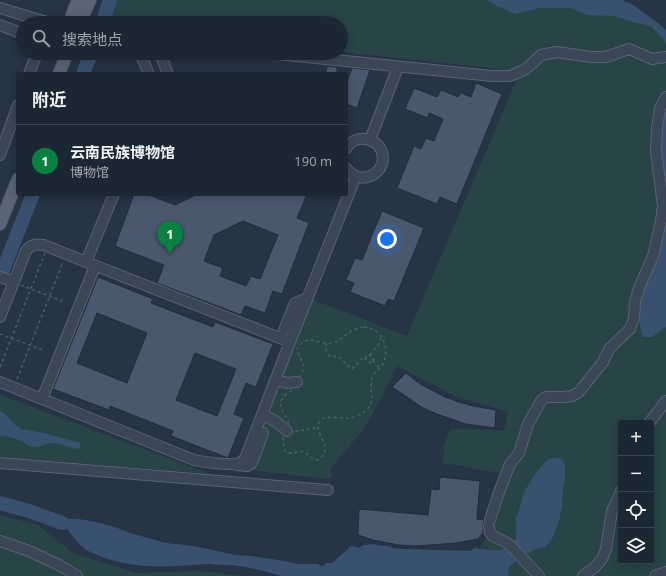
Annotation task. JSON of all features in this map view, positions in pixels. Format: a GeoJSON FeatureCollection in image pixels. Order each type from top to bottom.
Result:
{"type":"FeatureCollection","features":[{"type":"Feature","properties":{"kind":"main road"},"geometry":{"type":"LineString","coordinates":[[72,16],[78,0]]}},
{"type":"Feature","properties":{"kind":"main road"},"geometry":{"type":"LineString","coordinates":[[83,16],[90,0]]}},
{"type":"Feature","properties":{"kind":"main road"},"geometry":{"type":"LineString","coordinates":[[60,72],[64,60]]}},
{"type":"Feature","properties":{"kind":"main road"},"geometry":{"type":"LineString","coordinates":[[0,224],[16,184]]}},
{"type":"Feature","properties":{"kind":"street"},"geometry":{"type":"LineString","coordinates":[[0,8],[27,16]]}},
{"type":"Feature","properties":{"kind":"street"},"geometry":{"type":"LineString","coordinates":[[0,25],[16,31]]}},
{"type":"Feature","properties":{"kind":"street"},"geometry":{"type":"LineString","coordinates":[[337,60],[492,76],[510,76],[526,69],[541,54],[557,52],[591,57],[606,57],[629,49],[652,59],[665,60]]}},
{"type":"Feature","properties":{"kind":"street"},"geometry":{"type":"LineString","coordinates":[[30,72],[34,60]]}},
{"type":"Feature","properties":{"kind":"street"},"geometry":{"type":"LineString","coordinates":[[143,60],[147,72]]}},
{"type":"Feature","properties":{"kind":"street"},"geometry":{"type":"LineString","coordinates":[[163,60],[167,72]]}},
{"type":"Feature","properties":{"kind":"street"},"geometry":{"type":"LineString","coordinates":[[370,140],[398,66]]}},
{"type":"Feature","properties":{"kind":"street"},"geometry":{"type":"LineString","coordinates":[[539,576],[509,544],[490,533],[490,523],[498,495],[510,464],[519,453],[528,424],[540,401],[546,397],[572,396],[579,392],[603,362],[609,349],[630,329],[634,318],[638,288],[653,256],[661,221],[663,206],[656,151],[660,108],[666,97]]}},
{"type":"Feature","properties":{"kind":"street"},"geometry":{"type":"LineString","coordinates":[[0,155],[16,111]]}},
{"type":"Feature","properties":{"kind":"street"},"geometry":{"type":"LineString","coordinates":[[348,147],[352,142],[358,139],[370,140],[376,144],[383,156],[380,169],[369,177],[362,178],[350,173],[348,170]]}},
{"type":"Feature","properties":{"kind":"street"},"geometry":{"type":"LineString","coordinates":[[233,464],[240,463],[246,456],[356,176]]}},
{"type":"Feature","properties":{"kind":"street"},"geometry":{"type":"LineString","coordinates":[[42,399],[113,196]]}},
{"type":"Feature","properties":{"kind":"street"},"geometry":{"type":"LineString","coordinates":[[0,317],[26,251],[33,244],[37,244],[47,246],[290,342]]}},
{"type":"Feature","properties":{"kind":"street"},"geometry":{"type":"LineString","coordinates":[[0,277],[14,282]]}},
{"type":"Feature","properties":{"kind":"street"},"geometry":{"type":"LineString","coordinates":[[284,330],[295,303],[308,298]]}},
{"type":"Feature","properties":{"kind":"street"},"geometry":{"type":"LineString","coordinates":[[276,380],[288,383],[297,382]]}},
{"type":"Feature","properties":{"kind":"street"},"geometry":{"type":"LineString","coordinates":[[0,382],[194,460],[203,462],[247,466],[252,463],[263,433]]}},
{"type":"Feature","properties":{"kind":"street"},"geometry":{"type":"LineString","coordinates":[[651,420],[666,401]]}},
{"type":"Feature","properties":{"kind":"street"},"geometry":{"type":"LineString","coordinates":[[262,414],[276,421],[287,430]]}},
{"type":"Feature","properties":{"kind":"street"},"geometry":{"type":"LineString","coordinates":[[0,463],[328,490]]}},
{"type":"Feature","properties":{"kind":"street"},"geometry":{"type":"LineString","coordinates":[[583,576],[595,567],[602,559],[606,549],[612,512],[621,492]]}},
{"type":"Feature","properties":{"kind":"street"},"geometry":{"type":"LineString","coordinates":[[0,541],[55,563],[77,576]]}},
{"type":"Feature","properties":{"kind":"street"},"geometry":{"type":"LineString","coordinates":[[655,576],[666,572]]}},
{"type":"Feature","properties":{"kind":"path"},"geometry":{"type":"LineString","coordinates":[[0,367],[47,246]]}},
{"type":"Feature","properties":{"kind":"path"},"geometry":{"type":"LineString","coordinates":[[14,388],[66,254]]}},
{"type":"Feature","properties":{"kind":"path"},"geometry":{"type":"LineString","coordinates":[[14,282],[62,301]]}},
{"type":"Feature","properties":{"kind":"path"},"geometry":{"type":"LineString","coordinates":[[364,327],[372,328],[381,336],[386,354],[384,362],[374,373],[372,378],[372,399],[366,410],[353,417],[326,418],[319,422],[318,428],[325,447],[323,454],[318,460],[304,452],[292,454],[285,451],[283,439],[287,430],[288,421],[281,408],[281,400],[295,387],[303,372],[304,364],[298,353],[300,344],[306,340],[314,340],[330,344],[338,341],[356,329],[364,327]]}},
{"type":"Feature","properties":{"kind":"path"},"geometry":{"type":"LineString","coordinates":[[0,334],[43,350]]}},
{"type":"Feature","properties":{"kind":"path"},"geometry":{"type":"LineString","coordinates":[[326,343],[326,350],[330,356],[337,356],[352,369],[363,357],[364,358],[368,354],[370,355],[379,344],[381,336]]}},
{"type":"Feature","properties":{"kind":"path"},"geometry":{"type":"LineString","coordinates":[[370,355],[374,359],[372,360],[380,368]]}},
{"type":"Feature","properties":{"kind":"path"},"geometry":{"type":"LineString","coordinates":[[364,358],[370,363],[372,360]]}},
{"type":"Feature","properties":{"kind":"path"},"geometry":{"type":"LineString","coordinates":[[298,431],[318,428]]}},
{"type":"Feature","properties":{"kind":"green space"},"geometry":{"type":"Polygon","coordinates":[[[117,0],[622,0],[633,5],[666,30],[666,576],[457,576],[479,549],[498,518],[500,473],[443,463],[444,445],[450,429],[504,430],[508,412],[455,396],[397,366],[378,405],[365,426],[330,469],[332,477],[328,479],[248,470],[248,459],[311,299],[407,336],[515,84],[517,71],[348,53],[348,16],[111,16],[117,0]]]}},
{"type":"Feature","properties":{"kind":"green space"},"geometry":{"type":"Polygon","coordinates":[[[0,395],[211,474],[0,457],[0,395]]]}},
{"type":"Feature","properties":{"kind":"green space"},"geometry":{"type":"Polygon","coordinates":[[[0,515],[38,525],[74,554],[137,573],[200,571],[245,576],[0,576],[0,515]]]}},
{"type":"Feature","properties":{"kind":"water"},"geometry":{"type":"Polygon","coordinates":[[[486,0],[622,0],[633,5],[666,30],[666,44],[651,26],[632,22],[616,16],[587,15],[571,8],[538,8],[515,14],[486,0]]]}},
{"type":"Feature","properties":{"kind":"water"},"geometry":{"type":"Polygon","coordinates":[[[666,102],[666,327],[652,337],[642,337],[639,319],[641,295],[665,217],[659,131],[666,102]]]}},
{"type":"Feature","properties":{"kind":"water"},"geometry":{"type":"Polygon","coordinates":[[[0,411],[21,429],[44,433],[78,442],[80,444],[80,448],[78,449],[54,443],[32,447],[16,439],[0,436],[0,411]]]}},
{"type":"Feature","properties":{"kind":"water"},"geometry":{"type":"Polygon","coordinates":[[[553,458],[562,460],[565,468],[562,506],[559,522],[553,537],[546,547],[531,551],[516,561],[508,568],[509,576],[281,576],[228,565],[209,564],[141,566],[114,561],[86,550],[71,534],[62,521],[62,519],[78,519],[91,521],[166,543],[194,546],[235,555],[285,561],[297,564],[317,564],[322,566],[326,563],[332,563],[349,547],[353,546],[359,548],[363,545],[377,544],[403,549],[470,551],[475,548],[497,550],[506,547],[516,539],[516,517],[524,492],[535,474],[548,459],[553,458]]]}},
{"type":"Feature","properties":{"kind":"building"},"geometry":{"type":"Polygon","coordinates":[[[327,66],[337,67],[337,72],[326,72],[327,66]]]}},
{"type":"Feature","properties":{"kind":"building"},"geometry":{"type":"Polygon","coordinates":[[[352,68],[370,70],[357,108],[348,105],[348,79],[352,68]]]}},
{"type":"Feature","properties":{"kind":"building"},"geometry":{"type":"Polygon","coordinates":[[[476,83],[502,94],[457,204],[440,197],[437,204],[397,188],[414,146],[421,149],[426,138],[434,141],[443,119],[429,113],[428,118],[405,109],[414,88],[437,97],[441,90],[458,97],[461,93],[471,97],[476,83]]]}},
{"type":"Feature","properties":{"kind":"building"},"geometry":{"type":"Polygon","coordinates":[[[133,196],[151,196],[175,205],[194,196],[306,196],[297,218],[309,223],[282,294],[273,291],[265,313],[245,306],[241,315],[157,283],[164,265],[115,246],[133,196]],[[243,221],[214,235],[204,261],[223,268],[220,276],[246,286],[251,276],[260,279],[278,235],[243,221]]]}},
{"type":"Feature","properties":{"kind":"building"},"geometry":{"type":"Polygon","coordinates":[[[382,211],[424,228],[394,301],[388,299],[385,306],[350,292],[354,283],[346,280],[355,258],[362,260],[382,211]]]}},
{"type":"Feature","properties":{"kind":"building"},"geometry":{"type":"Polygon","coordinates":[[[98,277],[153,299],[151,303],[213,327],[215,322],[273,344],[256,387],[246,383],[234,414],[244,418],[228,458],[171,436],[173,431],[110,406],[109,410],[53,389],[98,277]],[[97,313],[77,363],[127,383],[147,333],[97,313]],[[195,353],[176,400],[217,416],[236,369],[195,353]]]}},
{"type":"Feature","properties":{"kind":"building"},"geometry":{"type":"Polygon","coordinates":[[[406,373],[420,384],[445,397],[473,406],[496,410],[495,428],[466,424],[423,408],[392,387],[406,373]]]}},
{"type":"Feature","properties":{"kind":"building"},"geometry":{"type":"Polygon","coordinates":[[[440,477],[480,481],[477,519],[484,520],[484,523],[483,533],[478,539],[457,543],[416,546],[399,545],[373,540],[358,535],[359,509],[428,515],[431,489],[439,490],[440,477]]]}},
{"type":"Feature","properties":{"kind":"waterway"},"geometry":{"type":"LineString","coordinates":[[104,16],[110,0]]}},
{"type":"Feature","properties":{"kind":"waterway"},"geometry":{"type":"LineString","coordinates":[[84,72],[88,60]]}},
{"type":"Feature","properties":{"kind":"waterway"},"geometry":{"type":"LineString","coordinates":[[3,270],[32,196]]}},
{"type":"Feature","properties":{"kind":"waterway"},"geometry":{"type":"LineString","coordinates":[[0,503],[29,511],[62,523]]}},
{"type":"Feature","properties":{"kind":"place","name":"云南民族博物馆"},"geometry":{"type":"Point","coordinates":[170,254]}}]}
